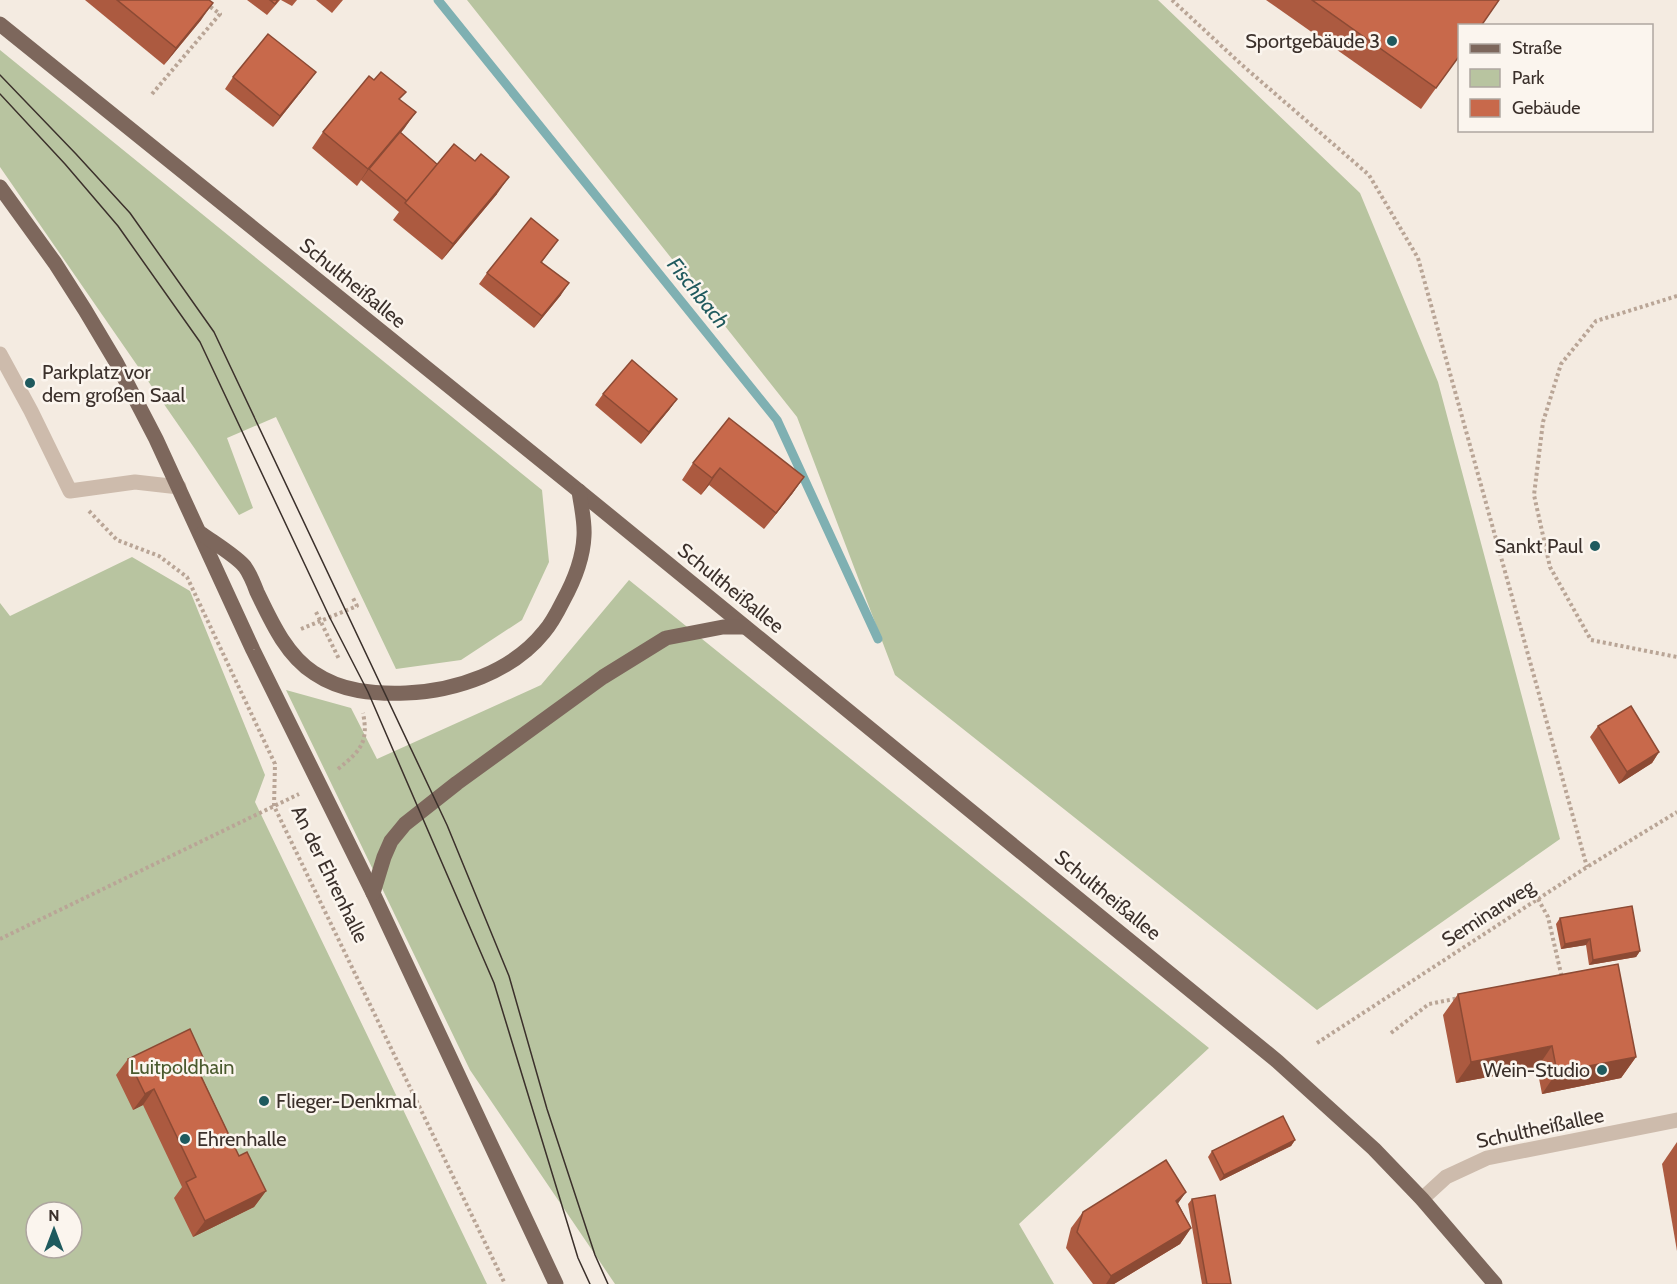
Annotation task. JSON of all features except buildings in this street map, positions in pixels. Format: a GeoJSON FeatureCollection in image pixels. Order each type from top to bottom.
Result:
{"type":"FeatureCollection","features":[{"type":"Feature","properties":{"kind":"main road","name":"Schultheißallee"},"geometry":{"type":"LineString","coordinates":[[0,24],[579,491],[1277,1061],[1352,1128],[1422,1199],[1495,1284]]}},
{"type":"Feature","properties":{"kind":"main road"},"geometry":{"type":"LineString","coordinates":[[0,187],[55,263],[126,381],[200,532],[253,650],[373,893]]}},
{"type":"Feature","properties":{"kind":"main road"},"geometry":{"type":"LineString","coordinates":[[200,532],[245,566],[281,637],[306,667],[327,681],[355,690],[386,693],[445,688],[479,677],[510,663],[545,632],[577,572],[584,535],[579,491]]}},
{"type":"Feature","properties":{"kind":"main road"},"geometry":{"type":"LineString","coordinates":[[373,893],[384,857],[392,841],[405,824],[457,783],[603,677],[666,638],[723,627],[745,627]]}},
{"type":"Feature","properties":{"kind":"main road","name":"An der Ehrenhalle"},"geometry":{"type":"LineString","coordinates":[[373,893],[556,1284]]}},
{"type":"Feature","properties":{"kind":"street"},"geometry":{"type":"LineString","coordinates":[[0,354],[70,491],[135,482],[178,487]]}},
{"type":"Feature","properties":{"kind":"street","name":"Schultheißallee"},"geometry":{"type":"LineString","coordinates":[[1422,1199],[1446,1177],[1487,1158],[1677,1120]]}},
{"type":"Feature","properties":{"kind":"path"},"geometry":{"type":"LineString","coordinates":[[152,94],[219,14],[201,0]]}},
{"type":"Feature","properties":{"kind":"path"},"geometry":{"type":"LineString","coordinates":[[1172,0],[1242,65],[1369,175],[1418,258],[1587,867]]}},
{"type":"Feature","properties":{"kind":"path"},"geometry":{"type":"LineString","coordinates":[[1677,296],[1596,321],[1561,364],[1543,422],[1534,495],[1550,567],[1592,640],[1677,657]]}},
{"type":"Feature","properties":{"kind":"path","name":"An der Ehrenhalle"},"geometry":{"type":"LineString","coordinates":[[70,491],[117,540],[159,556],[187,578],[275,764],[274,806],[505,1284]]}},
{"type":"Feature","properties":{"kind":"path"},"geometry":{"type":"LineString","coordinates":[[0,939],[319,784],[357,753],[365,739],[366,728],[355,690],[316,612]]}},
{"type":"Feature","properties":{"kind":"path","name":"Seminarweg"},"geometry":{"type":"LineString","coordinates":[[1317,1043],[1587,867],[1677,812]]}},
{"type":"Feature","properties":{"kind":"path"},"geometry":{"type":"LineString","coordinates":[[1538,899],[1548,917],[1562,980],[1551,982]]}},
{"type":"Feature","properties":{"kind":"path"},"geometry":{"type":"LineString","coordinates":[[1391,1033],[1429,1004],[1462,998]]}},
{"type":"Feature","properties":{"kind":"green space"},"geometry":{"type":"Polygon","coordinates":[[[467,0],[1158,0],[1360,193],[1438,382],[1560,839],[1317,1010],[895,675],[797,417],[467,0]]]}},
{"type":"Feature","properties":{"kind":"green space"},"geometry":{"type":"Polygon","coordinates":[[[0,50],[542,490],[549,562],[522,620],[461,660],[396,669],[276,417],[227,438],[253,508],[239,515],[0,167],[0,50]]]}},
{"type":"Feature","properties":{"kind":"green space","name":"Luitpoldhain"},"geometry":{"type":"Polygon","coordinates":[[[132,557],[190,591],[265,775],[255,802],[487,1284],[0,1284],[0,603],[10,616],[132,557]]]}},
{"type":"Feature","properties":{"kind":"green space"},"geometry":{"type":"Polygon","coordinates":[[[629,580],[1209,1048],[1019,1224],[1054,1284],[615,1284],[470,1070],[286,690],[351,708],[377,759],[541,685],[629,580]]]}},
{"type":"Feature","properties":{"kind":"waterway","name":"Fischbach"},"geometry":{"type":"LineString","coordinates":[[438,0],[777,420],[878,639]]}},
{"type":"Feature","properties":{"kind":"tram line"},"geometry":{"type":"LineString","coordinates":[[0,75],[130,213],[214,332],[447,825],[509,976],[547,1109],[595,1255],[608,1284]]}},
{"type":"Feature","properties":{"kind":"tram line"},"geometry":{"type":"LineString","coordinates":[[0,94],[65,164],[118,226],[200,342],[330,618],[368,692],[494,983],[578,1258],[590,1284]]}},
{"type":"Feature","properties":{"kind":"place","name":"Sportgebäude 3"},"geometry":{"type":"Point","coordinates":[1392,41]}},
{"type":"Feature","properties":{"kind":"place","name":"Parkplatz vor dem großen Saal"},"geometry":{"type":"Point","coordinates":[30,383]}},
{"type":"Feature","properties":{"kind":"place","name":"Sankt Paul"},"geometry":{"type":"Point","coordinates":[1595,546]}},
{"type":"Feature","properties":{"kind":"place","name":"Wein-Studio"},"geometry":{"type":"Point","coordinates":[1602,1070]}},
{"type":"Feature","properties":{"kind":"place","name":"Flieger-Denkmal"},"geometry":{"type":"Point","coordinates":[264,1101]}},
{"type":"Feature","properties":{"kind":"place","name":"Ehrenhalle"},"geometry":{"type":"Point","coordinates":[185,1139]}}]}
